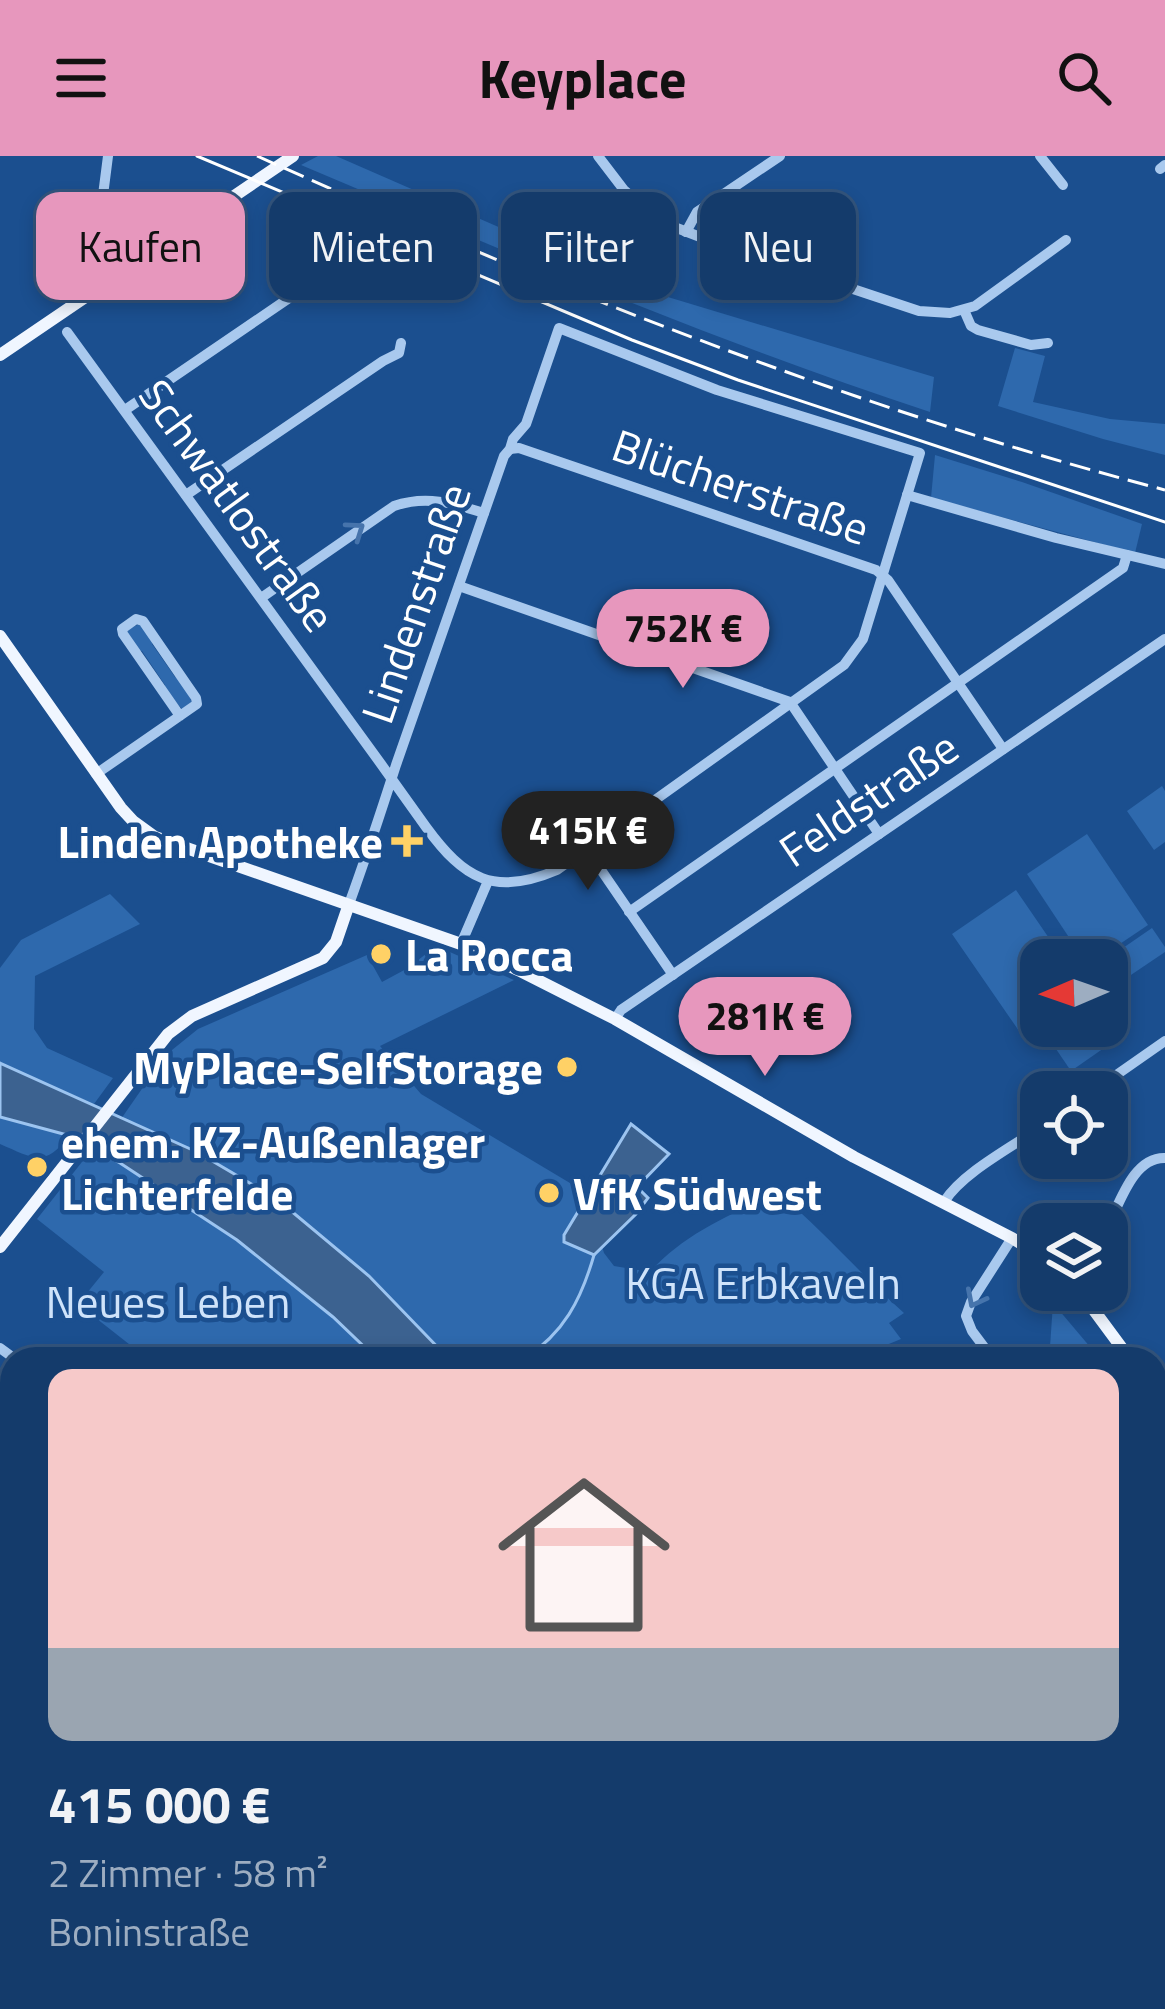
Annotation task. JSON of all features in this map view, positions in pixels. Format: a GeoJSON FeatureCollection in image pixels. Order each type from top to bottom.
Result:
{"type":"FeatureCollection","features":[{"type":"Feature","properties":{"kind":"main road"},"geometry":{"type":"LineString","coordinates":[[239,192],[292,156]]}},
{"type":"Feature","properties":{"kind":"main road"},"geometry":{"type":"LineString","coordinates":[[0,355],[81,300]]}},
{"type":"Feature","properties":{"kind":"main road"},"geometry":{"type":"LineString","coordinates":[[0,636],[126,814],[155,837],[461,944],[615,1019],[764,1107],[1020,1243]]}},
{"type":"Feature","properties":{"kind":"main road"},"geometry":{"type":"LineString","coordinates":[[0,1247],[178,1026],[326,956],[348,907]]}},
{"type":"Feature","properties":{"kind":"main road"},"geometry":{"type":"LineString","coordinates":[[1095,1311],[1121,1347]]}},
{"type":"Feature","properties":{"kind":"street"},"geometry":{"type":"LineString","coordinates":[[103,192],[108,156]]}},
{"type":"Feature","properties":{"kind":"street"},"geometry":{"type":"LineString","coordinates":[[598,156],[639,203],[686,232],[904,308],[939,314],[964,310],[994,294],[1066,240]]}},
{"type":"Feature","properties":{"kind":"street"},"geometry":{"type":"LineString","coordinates":[[686,232],[698,212],[780,156]]}},
{"type":"Feature","properties":{"kind":"street"},"geometry":{"type":"LineString","coordinates":[[1040,156],[1063,185]]}},
{"type":"Feature","properties":{"kind":"street"},"geometry":{"type":"LineString","coordinates":[[125,410],[286,300]]}},
{"type":"Feature","properties":{"kind":"street"},"geometry":{"type":"LineString","coordinates":[[964,310],[978,330],[1030,345],[1048,343]]}},
{"type":"Feature","properties":{"kind":"street","name":"Lindenstraße"},"geometry":{"type":"LineString","coordinates":[[348,907],[504,456],[526,424],[559,328],[734,395],[920,453],[907,495]]}},
{"type":"Feature","properties":{"kind":"street","name":"Schwatlostraße"},"geometry":{"type":"LineString","coordinates":[[67,332],[445,853],[472,875],[488,881]]}},
{"type":"Feature","properties":{"kind":"street"},"geometry":{"type":"LineString","coordinates":[[186,496],[389,357]]}},
{"type":"Feature","properties":{"kind":"street","name":"Blücherstraße"},"geometry":{"type":"LineString","coordinates":[[510,449],[519,448],[882,574],[1003,749]]}},
{"type":"Feature","properties":{"kind":"street"},"geometry":{"type":"LineString","coordinates":[[461,944],[488,881],[549,873],[844,665],[862,639],[907,495],[1165,564]]}},
{"type":"Feature","properties":{"kind":"street"},"geometry":{"type":"LineString","coordinates":[[261,598],[394,506],[440,500],[484,513]]}},
{"type":"Feature","properties":{"kind":"street"},"geometry":{"type":"LineString","coordinates":[[629,912],[1123,568],[1126,555]]}},
{"type":"Feature","properties":{"kind":"street"},"geometry":{"type":"LineString","coordinates":[[458,586],[790,703],[879,835]]}},
{"type":"Feature","properties":{"kind":"street"},"geometry":{"type":"LineString","coordinates":[[96,774],[180,716],[197,704],[143,621],[136,619],[122,629],[123,634],[180,716]]}},
{"type":"Feature","properties":{"kind":"street","name":"Feldstraße"},"geometry":{"type":"LineString","coordinates":[[615,1019],[673,974],[1165,639]]}},
{"type":"Feature","properties":{"kind":"street"},"geometry":{"type":"LineString","coordinates":[[586,848],[673,974]]}},
{"type":"Feature","properties":{"kind":"street"},"geometry":{"type":"LineString","coordinates":[[1121,1071],[1165,1041]]}},
{"type":"Feature","properties":{"kind":"street"},"geometry":{"type":"LineString","coordinates":[[944,1202],[977,1171],[1020,1141]]}},
{"type":"Feature","properties":{"kind":"street"},"geometry":{"type":"LineString","coordinates":[[1121,1203],[1142,1164],[1165,1158]]}},
{"type":"Feature","properties":{"kind":"street"},"geometry":{"type":"LineString","coordinates":[[984,1347],[966,1316],[1012,1238]]}},
{"type":"Feature","properties":{"kind":"green space"},"geometry":{"type":"Polygon","coordinates":[[[318,156],[336,156],[418,192],[365,192],[301,165],[318,156]]]}},
{"type":"Feature","properties":{"kind":"green space"},"geometry":{"type":"Polygon","coordinates":[[[477,218],[501,228],[501,249],[477,239],[477,218]]]}},
{"type":"Feature","properties":{"kind":"green space"},"geometry":{"type":"Polygon","coordinates":[[[676,299],[934,377],[930,412],[849,385],[625,300],[676,299]]]}},
{"type":"Feature","properties":{"kind":"green space"},"geometry":{"type":"Polygon","coordinates":[[[1015,348],[1045,356],[1033,402],[1110,419],[1165,424],[1165,455],[998,406],[1015,348]]]}},
{"type":"Feature","properties":{"kind":"green space"},"geometry":{"type":"Polygon","coordinates":[[[935,455],[1142,524],[1135,553],[931,498],[935,455]]]}},
{"type":"Feature","properties":{"kind":"green space"},"geometry":{"type":"Polygon","coordinates":[[[142,623],[192,702],[182,709],[127,635],[128,629],[142,623]]]}},
{"type":"Feature","properties":{"kind":"green space"},"geometry":{"type":"Polygon","coordinates":[[[1162,786],[1165,842],[1154,850],[1127,811],[1162,786]]]}},
{"type":"Feature","properties":{"kind":"green space"},"geometry":{"type":"Polygon","coordinates":[[[1087,834],[1148,925],[1127,939],[1070,939],[1027,874],[1087,834]]]}},
{"type":"Feature","properties":{"kind":"green space"},"geometry":{"type":"Polygon","coordinates":[[[1016,890],[1050,939],[1020,939],[1020,1030],[1019,1031],[952,934],[1016,890]]]}},
{"type":"Feature","properties":{"kind":"green space"},"geometry":{"type":"Polygon","coordinates":[[[110,894],[140,924],[35,976],[34,1029],[47,1048],[113,1078],[94,1104],[0,1064],[0,968],[21,940],[110,894]]]}},
{"type":"Feature","properties":{"kind":"green space"},"geometry":{"type":"Polygon","coordinates":[[[1152,928],[1165,952],[1128,977],[1128,945],[1152,928]]]}},
{"type":"Feature","properties":{"kind":"green space","name":"KGA Erbkaveln"},"geometry":{"type":"Polygon","coordinates":[[[436,946],[514,980],[380,1046],[421,1094],[585,1192],[604,1253],[614,1266],[650,1272],[694,1235],[778,1193],[904,1313],[889,1323],[901,1339],[881,1347],[438,1347],[375,1283],[300,1219],[217,1165],[121,1119],[172,1050],[198,1029],[367,955],[382,982],[436,946]]]}},
{"type":"Feature","properties":{"kind":"green space"},"geometry":{"type":"Polygon","coordinates":[[[1055,1047],[1106,1047],[1071,1071],[1055,1047]]]}},
{"type":"Feature","properties":{"kind":"green space"},"geometry":{"type":"Polygon","coordinates":[[[0,1117],[69,1135],[53,1153],[30,1156],[0,1144],[0,1117]]]}},
{"type":"Feature","properties":{"kind":"green space","name":"Neues Leben"},"geometry":{"type":"Polygon","coordinates":[[[96,1148],[207,1219],[314,1299],[365,1347],[133,1347],[78,1304],[104,1272],[37,1219],[96,1148]]]}},
{"type":"Feature","properties":{"kind":"green space"},"geometry":{"type":"Polygon","coordinates":[[[1052,1311],[1060,1311],[1090,1347],[1050,1347],[1052,1311]]]}},
{"type":"Feature","properties":{"kind":"shaded area"},"geometry":{"type":"Polygon","coordinates":[[[0,1063],[197,1152],[290,1210],[369,1276],[437,1347],[364,1347],[237,1240],[120,1163],[67,1135],[0,1117],[0,1063]]]}},
{"type":"Feature","properties":{"kind":"shaded area"},"geometry":{"type":"Polygon","coordinates":[[[631,1124],[669,1154],[637,1187],[648,1198],[594,1255],[564,1242],[564,1235],[631,1124]]]}},
{"type":"Feature","properties":{"kind":"waterway"},"geometry":{"type":"LineString","coordinates":[[539,1347],[569,1314],[594,1255]]}},
{"type":"Feature","properties":{"kind":"tram line"},"geometry":{"type":"LineString","coordinates":[[197,156],[632,340],[738,380],[1165,522]]}},
{"type":"Feature","properties":{"kind":"railway"},"geometry":{"type":"LineString","coordinates":[[257,156],[704,342],[933,422],[1165,490]]}},
{"type":"Feature","properties":{"kind":"place","name":"Linden Apotheke"},"geometry":{"type":"Point","coordinates":[407,841]}},
{"type":"Feature","properties":{"kind":"place","name":"La Rocca"},"geometry":{"type":"Point","coordinates":[381,954]}},
{"type":"Feature","properties":{"kind":"place","name":"MyPlace-SelfStorage"},"geometry":{"type":"Point","coordinates":[567,1067]}},
{"type":"Feature","properties":{"kind":"place","name":"ehem. KZ-Außenlager Lichterfelde"},"geometry":{"type":"Point","coordinates":[37,1167]}},
{"type":"Feature","properties":{"kind":"place","name":"VfK Südwest"},"geometry":{"type":"Point","coordinates":[549,1193]}}]}
